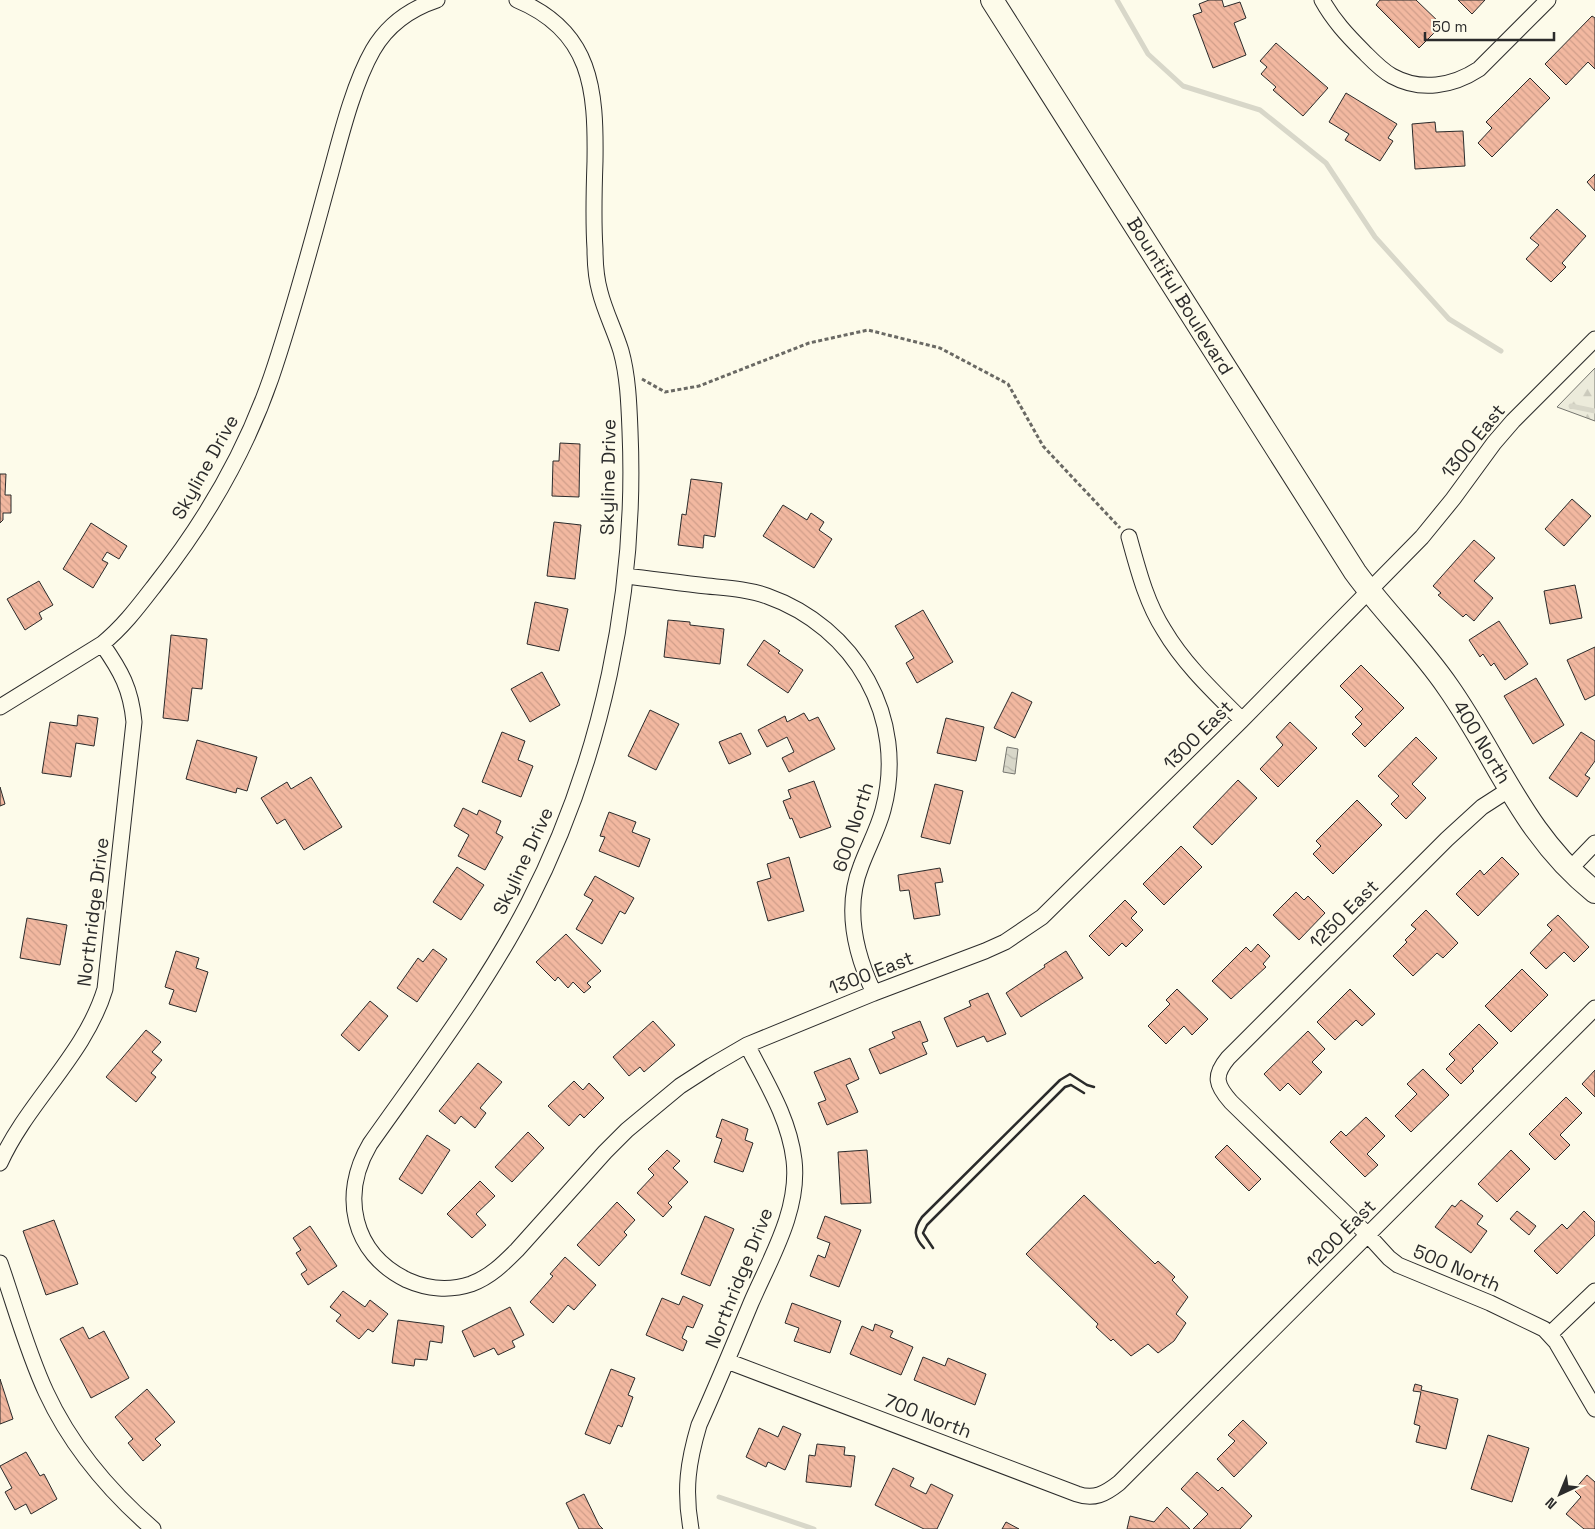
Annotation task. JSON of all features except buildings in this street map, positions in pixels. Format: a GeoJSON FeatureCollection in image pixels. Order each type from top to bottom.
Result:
{"type":"FeatureCollection","features":[{"type":"Feature","properties":{"kind":"main road","name":"Bountiful Boulevard"},"geometry":{"type":"LineString","coordinates":[[992,0],[1292,475],[1354,572],[1369,592]]}},
{"type":"Feature","properties":{"kind":"main road","name":"400 North"},"geometry":{"type":"LineString","coordinates":[[1369,592],[1424,655],[1449,688],[1533,828],[1569,870],[1595,892]]}},
{"type":"Feature","properties":{"kind":"street","name":"Skyline Drive"},"geometry":{"type":"LineString","coordinates":[[0,706],[102,644],[116,632],[128,620],[173,563],[202,519],[233,466],[270,378],[340,139],[372,51],[390,28],[402,17],[417,8],[437,0]]}},
{"type":"Feature","properties":{"kind":"street","name":"Skyline Drive"},"geometry":{"type":"LineString","coordinates":[[517,0],[544,13],[570,37],[587,71],[592,88],[596,125],[594,244],[597,280],[625,370],[630,430],[631,490],[625,576],[618,627],[600,710],[578,787],[563,826],[528,903],[507,941],[460,1016],[362,1158],[354,1189],[354,1206],[362,1239],[371,1253],[384,1266],[418,1285],[454,1288],[471,1284],[487,1277],[517,1250],[627,1130],[680,1086],[747,1045]]}},
{"type":"Feature","properties":{"kind":"street"},"geometry":{"type":"LineString","coordinates":[[1322,0],[1337,24],[1348,37],[1384,71],[1401,80],[1431,86],[1451,83],[1471,74],[1548,0]]}},
{"type":"Feature","properties":{"kind":"street","name":"1300 East"},"geometry":{"type":"LineString","coordinates":[[747,1045],[999,945],[1042,917],[1242,720],[1422,537],[1513,421],[1595,339]]}},
{"type":"Feature","properties":{"kind":"street"},"geometry":{"type":"LineString","coordinates":[[1129,537],[1141,579],[1151,605],[1164,630],[1194,671],[1242,720]]}},
{"type":"Feature","properties":{"kind":"street","name":"600 North"},"geometry":{"type":"LineString","coordinates":[[625,576],[743,590],[765,595],[786,604],[807,615],[826,629],[857,663],[870,684],[886,729],[889,771],[883,810],[877,829],[860,867],[854,887],[852,908],[856,949],[862,968],[874,993]]}},
{"type":"Feature","properties":{"kind":"street","name":"Northridge Drive"},"geometry":{"type":"LineString","coordinates":[[0,1163],[15,1133],[89,1029],[101,1004],[105,990],[134,722],[133,709],[126,682],[102,644]]}},
{"type":"Feature","properties":{"kind":"street","name":"1250 East"},"geometry":{"type":"LineString","coordinates":[[1217,1078],[1219,1070],[1228,1058],[1447,839],[1482,807],[1510,790]]}},
{"type":"Feature","properties":{"kind":"street"},"geometry":{"type":"LineString","coordinates":[[1569,870],[1595,843]]}},
{"type":"Feature","properties":{"kind":"street","name":"1200 East"},"geometry":{"type":"LineString","coordinates":[[1114,1487],[1595,1008]]}},
{"type":"Feature","properties":{"kind":"street","name":"Northridge Drive"},"geometry":{"type":"LineString","coordinates":[[691,1529],[687,1473],[691,1450],[699,1425],[780,1237],[792,1201],[794,1161],[789,1135],[779,1109],[747,1045]]}},
{"type":"Feature","properties":{"kind":"street","name":"500 North"},"geometry":{"type":"LineString","coordinates":[[1217,1078],[1220,1088],[1231,1102],[1398,1265],[1532,1322],[1550,1334],[1595,1409]]}},
{"type":"Feature","properties":{"kind":"street"},"geometry":{"type":"LineString","coordinates":[[0,1263],[46,1391],[61,1420],[77,1447],[96,1472],[115,1494],[153,1529]]}},
{"type":"Feature","properties":{"kind":"street"},"geometry":{"type":"LineString","coordinates":[[1550,1334],[1595,1291]]}},
{"type":"Feature","properties":{"kind":"street","name":"700 North"},"geometry":{"type":"LineString","coordinates":[[727,1361],[1083,1496],[1103,1495],[1114,1487]]}},
{"type":"Feature","properties":{"kind":"path"},"geometry":{"type":"LineString","coordinates":[[625,370],[666,392],[699,386],[809,343],[868,330],[940,348],[1008,384],[1043,446],[1129,537]]}},
{"type":"Feature","properties":{"kind":"green space"},"geometry":{"type":"Polygon","coordinates":[[[1595,368],[1595,421],[1557,407],[1595,368]]]}},
{"type":"Feature","properties":{"kind":"water"},"geometry":{"type":"Polygon","coordinates":[[[1007,747],[1018,749],[1015,774],[1003,772],[1007,747]]]}},
{"type":"Feature","properties":{"kind":"waterway"},"geometry":{"type":"LineString","coordinates":[[1117,0],[1148,54],[1183,86],[1260,110],[1326,163],[1375,237],[1449,319],[1501,351]]}},
{"type":"Feature","properties":{"kind":"waterway"},"geometry":{"type":"LineString","coordinates":[[1571,406],[1595,411]]}},
{"type":"Feature","properties":{"kind":"waterway"},"geometry":{"type":"LineString","coordinates":[[719,1497],[814,1529]]}},
{"type":"Feature","properties":{"kind":"wall"},"geometry":{"type":"LineString","coordinates":[[924,1248],[918,1240],[916,1233],[917,1226],[922,1217],[1060,1080],[1070,1074],[1087,1085],[1094,1087]]}},
{"type":"Feature","properties":{"kind":"wall"},"geometry":{"type":"LineString","coordinates":[[933,1248],[923,1233],[927,1225],[1065,1087],[1071,1085],[1084,1093]]}}]}
